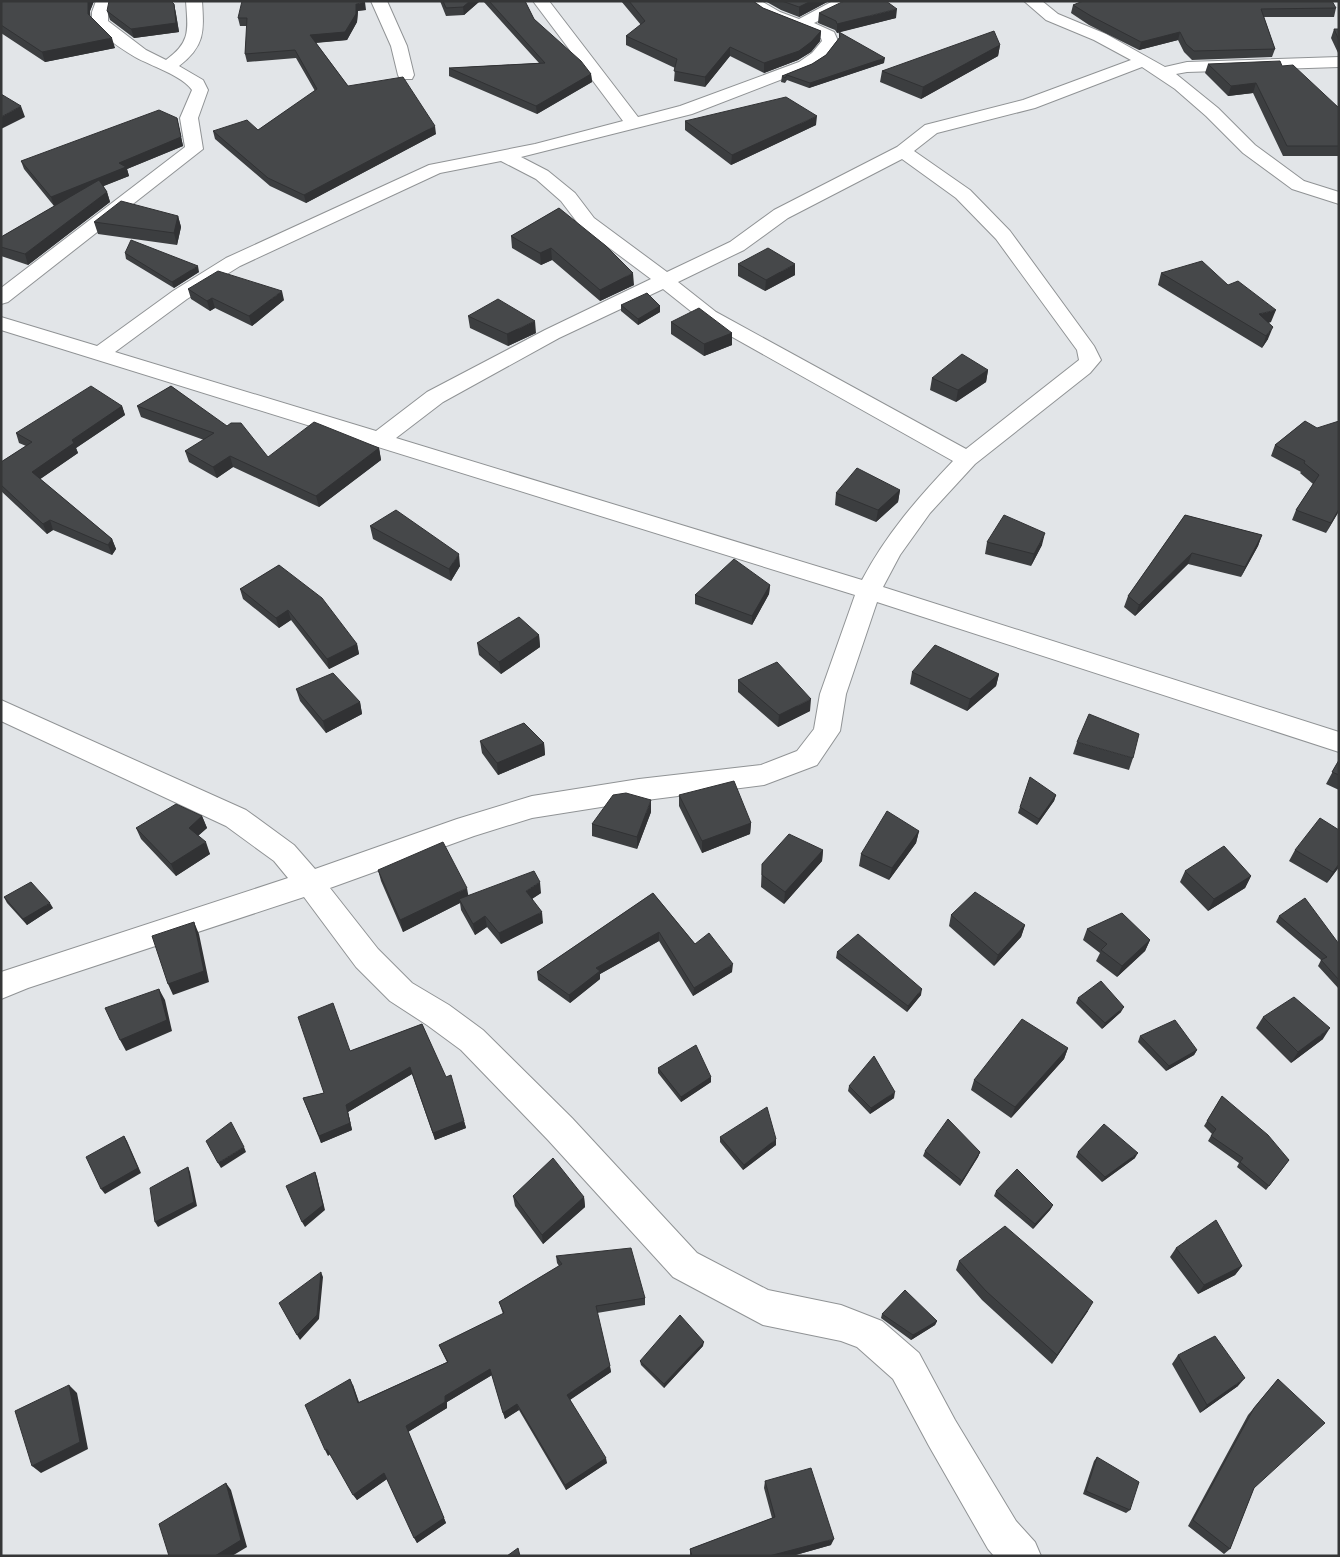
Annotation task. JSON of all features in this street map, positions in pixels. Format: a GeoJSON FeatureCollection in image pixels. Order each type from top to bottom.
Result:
{"type":"FeatureCollection","features":[{"type":"Feature","properties":{"kind":"street"},"geometry":{"type":"LineString","coordinates":[[1,298],[194,149],[189,118],[200,90],[197,84],[168,66],[140,53],[108,30],[100,22],[100,12],[104,1]]}},
{"type":"Feature","properties":{"kind":"street"},"geometry":{"type":"LineString","coordinates":[[168,66],[185,54],[194,42],[194,1]]}},
{"type":"Feature","properties":{"kind":"street"},"geometry":{"type":"LineString","coordinates":[[379,1],[399,46],[406,75]]}},
{"type":"Feature","properties":{"kind":"street"},"geometry":{"type":"LineString","coordinates":[[541,1],[634,124]]}},
{"type":"Feature","properties":{"kind":"street"},"geometry":{"type":"LineString","coordinates":[[100,353],[180,295],[233,262],[435,169],[503,155],[686,110],[805,65],[818,56],[830,41],[828,35],[770,14],[751,1]]}},
{"type":"Feature","properties":{"kind":"street"},"geometry":{"type":"LineString","coordinates":[[801,24],[846,1]]}},
{"type":"Feature","properties":{"kind":"street"},"geometry":{"type":"LineString","coordinates":[[1032,1],[1052,17],[1100,38],[1144,61],[1181,85],[1212,112],[1249,149],[1298,185],[1329,194],[1339,199]]}},
{"type":"Feature","properties":{"kind":"street"},"geometry":{"type":"LineString","coordinates":[[379,440],[435,397],[552,334],[737,246],[780,214],[903,151],[931,129],[1029,104],[1144,61]]}},
{"type":"Feature","properties":{"kind":"street"},"geometry":{"type":"LineString","coordinates":[[1161,73],[1187,67],[1339,62]]}},
{"type":"Feature","properties":{"kind":"street"},"geometry":{"type":"LineString","coordinates":[[1,986],[20,978],[310,883],[467,827],[532,807],[639,790],[764,775],[808,758],[827,731],[833,694],[869,591],[889,552],[922,508],[967,459],[1083,370],[1090,360],[1087,350],[1003,235],[963,194],[903,151]]}},
{"type":"Feature","properties":{"kind":"street"},"geometry":{"type":"LineString","coordinates":[[503,155],[542,174],[568,197],[587,222],[665,280],[683,297],[709,316],[967,459]]}},
{"type":"Feature","properties":{"kind":"street"},"geometry":{"type":"LineString","coordinates":[[1,323],[869,591],[1339,742]]}},
{"type":"Feature","properties":{"kind":"street"},"geometry":{"type":"LineString","coordinates":[[1,710],[236,818],[284,853],[310,883],[367,958],[401,992],[438,1015],[472,1040],[560,1129],[685,1265],[764,1307],[841,1323],[869,1334],[906,1366],[942,1433],[1002,1535],[1021,1556]]}},
{"type":"Feature","properties":{"kind":"building"},"geometry":{"type":"Polygon","coordinates":[[[1,1],[88,1],[88,14],[112,38],[42,52],[1,25],[1,1]]]}},
{"type":"Feature","properties":{"kind":"building"},"geometry":{"type":"Polygon","coordinates":[[[109,1],[171,1],[174,4],[176,23],[131,29],[107,11],[109,1]]]}},
{"type":"Feature","properties":{"kind":"building"},"geometry":{"type":"Polygon","coordinates":[[[242,1],[365,1],[356,4],[356,14],[345,32],[310,35],[348,86],[403,77],[435,126],[304,195],[268,178],[213,131],[247,120],[258,130],[317,89],[295,50],[245,54],[247,18],[238,18],[242,1]]]}},
{"type":"Feature","properties":{"kind":"building"},"geometry":{"type":"Polygon","coordinates":[[[443,1],[470,1],[463,7],[446,8],[443,1]]]}},
{"type":"Feature","properties":{"kind":"building"},"geometry":{"type":"Polygon","coordinates":[[[489,1],[525,1],[534,19],[581,61],[591,74],[536,106],[449,68],[545,63],[489,1]]]}},
{"type":"Feature","properties":{"kind":"building"},"geometry":{"type":"Polygon","coordinates":[[[629,1],[753,1],[763,8],[821,31],[799,51],[764,63],[730,47],[705,77],[674,71],[677,59],[626,36],[645,21],[629,1]]]}},
{"type":"Feature","properties":{"kind":"building"},"geometry":{"type":"Polygon","coordinates":[[[782,1],[811,1],[799,7],[782,1]]]}},
{"type":"Feature","properties":{"kind":"building"},"geometry":{"type":"Polygon","coordinates":[[[844,1],[886,1],[897,9],[837,24],[836,21],[819,13],[844,1]]]}},
{"type":"Feature","properties":{"kind":"building"},"geometry":{"type":"Polygon","coordinates":[[[1083,1],[1332,1],[1336,8],[1261,9],[1275,49],[1194,51],[1186,44],[1180,32],[1141,42],[1073,5],[1083,1]]]}},
{"type":"Feature","properties":{"kind":"building"},"geometry":{"type":"Polygon","coordinates":[[[1334,29],[1339,29],[1339,40],[1334,29]]]}},
{"type":"Feature","properties":{"kind":"building"},"geometry":{"type":"Polygon","coordinates":[[[994,31],[1000,45],[923,87],[882,71],[994,31]]]}},
{"type":"Feature","properties":{"kind":"building"},"geometry":{"type":"Polygon","coordinates":[[[839,32],[885,58],[810,83],[787,75],[785,78],[782,76],[812,64],[826,55],[840,37],[839,32]]]}},
{"type":"Feature","properties":{"kind":"building"},"geometry":{"type":"Polygon","coordinates":[[[1280,61],[1282,66],[1293,65],[1339,108],[1339,146],[1287,146],[1256,83],[1231,86],[1208,64],[1280,61]]]}},
{"type":"Feature","properties":{"kind":"building"},"geometry":{"type":"Polygon","coordinates":[[[1,94],[21,106],[1,117],[1,94]]]}},
{"type":"Feature","properties":{"kind":"building"},"geometry":{"type":"Polygon","coordinates":[[[786,97],[817,116],[732,155],[685,121],[786,97]]]}},
{"type":"Feature","properties":{"kind":"building"},"geometry":{"type":"Polygon","coordinates":[[[159,110],[177,118],[181,137],[119,163],[126,167],[51,197],[21,161],[159,110]]]}},
{"type":"Feature","properties":{"kind":"building"},"geometry":{"type":"Polygon","coordinates":[[[99,180],[107,192],[25,254],[1,247],[1,237],[99,180]]]}},
{"type":"Feature","properties":{"kind":"building"},"geometry":{"type":"Polygon","coordinates":[[[121,201],[178,216],[174,233],[94,222],[121,201]]]}},
{"type":"Feature","properties":{"kind":"building"},"geometry":{"type":"Polygon","coordinates":[[[559,208],[606,246],[633,273],[600,290],[551,248],[540,253],[511,236],[559,208]]]}},
{"type":"Feature","properties":{"kind":"building"},"geometry":{"type":"Polygon","coordinates":[[[131,240],[198,266],[172,282],[125,253],[131,240]]]}},
{"type":"Feature","properties":{"kind":"building"},"geometry":{"type":"Polygon","coordinates":[[[768,248],[795,264],[766,280],[738,264],[768,248]]]}},
{"type":"Feature","properties":{"kind":"building"},"geometry":{"type":"Polygon","coordinates":[[[1202,261],[1228,285],[1238,281],[1276,310],[1259,314],[1273,327],[1266,336],[1161,273],[1202,261]]]}},
{"type":"Feature","properties":{"kind":"building"},"geometry":{"type":"Polygon","coordinates":[[[218,271],[282,291],[249,316],[212,298],[207,301],[188,289],[218,271]]]}},
{"type":"Feature","properties":{"kind":"building"},"geometry":{"type":"Polygon","coordinates":[[[647,293],[660,306],[638,319],[621,305],[647,293]]]}},
{"type":"Feature","properties":{"kind":"building"},"geometry":{"type":"Polygon","coordinates":[[[498,299],[535,321],[507,334],[468,316],[498,299]]]}},
{"type":"Feature","properties":{"kind":"building"},"geometry":{"type":"Polygon","coordinates":[[[699,308],[732,333],[704,344],[671,322],[699,308]]]}},
{"type":"Feature","properties":{"kind":"building"},"geometry":{"type":"Polygon","coordinates":[[[962,354],[988,370],[958,390],[932,378],[962,354]]]}},
{"type":"Feature","properties":{"kind":"building"},"geometry":{"type":"Polygon","coordinates":[[[91,386],[122,406],[72,440],[74,443],[32,472],[112,539],[108,545],[50,520],[43,524],[1,485],[1,462],[32,442],[16,433],[91,386]]]}},
{"type":"Feature","properties":{"kind":"building"},"geometry":{"type":"Polygon","coordinates":[[[171,386],[227,426],[231,423],[241,423],[268,457],[314,422],[379,448],[316,496],[230,456],[213,467],[185,451],[214,433],[137,406],[171,386]]]}},
{"type":"Feature","properties":{"kind":"building"},"geometry":{"type":"Polygon","coordinates":[[[1305,421],[1317,428],[1339,421],[1339,509],[1331,523],[1296,510],[1319,475],[1304,463],[1305,461],[1275,445],[1305,421]]]}},
{"type":"Feature","properties":{"kind":"building"},"geometry":{"type":"Polygon","coordinates":[[[857,468],[900,490],[878,510],[836,493],[857,468]]]}},
{"type":"Feature","properties":{"kind":"building"},"geometry":{"type":"Polygon","coordinates":[[[396,510],[459,554],[449,569],[370,526],[396,510]]]}},
{"type":"Feature","properties":{"kind":"building"},"geometry":{"type":"Polygon","coordinates":[[[1004,515],[1045,533],[1034,554],[987,542],[1004,515]]]}},
{"type":"Feature","properties":{"kind":"building"},"geometry":{"type":"Polygon","coordinates":[[[1185,515],[1262,535],[1245,567],[1192,553],[1139,605],[1128,596],[1185,515]]]}},
{"type":"Feature","properties":{"kind":"building"},"geometry":{"type":"Polygon","coordinates":[[[734,559],[770,585],[752,616],[695,595],[734,559]]]}},
{"type":"Feature","properties":{"kind":"building"},"geometry":{"type":"Polygon","coordinates":[[[279,565],[322,598],[357,644],[327,659],[288,610],[276,618],[240,589],[279,565]]]}},
{"type":"Feature","properties":{"kind":"building"},"geometry":{"type":"Polygon","coordinates":[[[519,617],[539,635],[499,662],[477,643],[519,617]]]}},
{"type":"Feature","properties":{"kind":"building"},"geometry":{"type":"Polygon","coordinates":[[[935,645],[999,674],[970,699],[912,672],[935,645]]]}},
{"type":"Feature","properties":{"kind":"building"},"geometry":{"type":"Polygon","coordinates":[[[777,662],[811,699],[779,715],[738,680],[777,662]]]}},
{"type":"Feature","properties":{"kind":"building"},"geometry":{"type":"Polygon","coordinates":[[[333,673],[360,702],[323,721],[296,689],[333,673]]]}},
{"type":"Feature","properties":{"kind":"building"},"geometry":{"type":"Polygon","coordinates":[[[1089,714],[1139,734],[1133,758],[1077,742],[1089,714]]]}},
{"type":"Feature","properties":{"kind":"building"},"geometry":{"type":"Polygon","coordinates":[[[524,723],[544,743],[497,763],[480,741],[524,723]]]}},
{"type":"Feature","properties":{"kind":"building"},"geometry":{"type":"Polygon","coordinates":[[[1339,760],[1339,775],[1332,772],[1339,760]]]}},
{"type":"Feature","properties":{"kind":"building"},"geometry":{"type":"Polygon","coordinates":[[[1030,777],[1056,795],[1039,819],[1020,807],[1030,777]]]}},
{"type":"Feature","properties":{"kind":"building"},"geometry":{"type":"Polygon","coordinates":[[[734,781],[751,823],[702,841],[679,795],[734,781]]]}},
{"type":"Feature","properties":{"kind":"building"},"geometry":{"type":"Polygon","coordinates":[[[626,793],[651,800],[637,837],[592,824],[613,795],[626,793]]]}},
{"type":"Feature","properties":{"kind":"building"},"geometry":{"type":"Polygon","coordinates":[[[176,804],[202,816],[189,828],[206,842],[171,864],[136,828],[176,804]]]}},
{"type":"Feature","properties":{"kind":"building"},"geometry":{"type":"Polygon","coordinates":[[[887,811],[919,831],[892,868],[861,854],[887,811]]]}},
{"type":"Feature","properties":{"kind":"building"},"geometry":{"type":"Polygon","coordinates":[[[1320,818],[1339,830],[1339,864],[1333,872],[1295,850],[1320,818]]]}},
{"type":"Feature","properties":{"kind":"building"},"geometry":{"type":"Polygon","coordinates":[[[789,834],[823,850],[785,892],[762,875],[762,864],[789,834]]]}},
{"type":"Feature","properties":{"kind":"building"},"geometry":{"type":"Polygon","coordinates":[[[443,842],[467,888],[400,920],[378,870],[443,842]]]}},
{"type":"Feature","properties":{"kind":"building"},"geometry":{"type":"Polygon","coordinates":[[[1224,846],[1251,876],[1214,899],[1185,871],[1224,846]]]}},
{"type":"Feature","properties":{"kind":"building"},"geometry":{"type":"Polygon","coordinates":[[[534,871],[540,882],[526,891],[542,912],[499,933],[485,916],[473,924],[459,899],[534,871]]]}},
{"type":"Feature","properties":{"kind":"building"},"geometry":{"type":"Polygon","coordinates":[[[31,882],[50,903],[23,919],[4,897],[31,882]]]}},
{"type":"Feature","properties":{"kind":"building"},"geometry":{"type":"Polygon","coordinates":[[[975,892],[1025,925],[998,955],[951,915],[975,892]]]}},
{"type":"Feature","properties":{"kind":"building"},"geometry":{"type":"Polygon","coordinates":[[[653,893],[695,944],[709,933],[733,964],[694,988],[659,932],[596,968],[600,971],[569,995],[537,972],[653,893]]]}},
{"type":"Feature","properties":{"kind":"building"},"geometry":{"type":"Polygon","coordinates":[[[1305,898],[1339,944],[1339,980],[1321,960],[1327,957],[1279,916],[1305,898]]]}},
{"type":"Feature","properties":{"kind":"building"},"geometry":{"type":"Polygon","coordinates":[[[1122,913],[1150,940],[1122,966],[1101,950],[1107,944],[1087,929],[1122,913]]]}},
{"type":"Feature","properties":{"kind":"building"},"geometry":{"type":"Polygon","coordinates":[[[194,922],[204,971],[168,984],[152,936],[194,922]]]}},
{"type":"Feature","properties":{"kind":"building"},"geometry":{"type":"Polygon","coordinates":[[[858,934],[922,989],[908,1006],[837,952],[858,934]]]}},
{"type":"Feature","properties":{"kind":"building"},"geometry":{"type":"Polygon","coordinates":[[[1101,981],[1124,1007],[1105,1023],[1078,998],[1101,981]]]}},
{"type":"Feature","properties":{"kind":"building"},"geometry":{"type":"Polygon","coordinates":[[[159,989],[167,1020],[120,1040],[105,1008],[159,989]]]}},
{"type":"Feature","properties":{"kind":"building"},"geometry":{"type":"Polygon","coordinates":[[[1294,997],[1330,1028],[1298,1052],[1263,1017],[1294,997]]]}},
{"type":"Feature","properties":{"kind":"building"},"geometry":{"type":"Polygon","coordinates":[[[333,1003],[350,1051],[422,1024],[446,1077],[451,1075],[464,1121],[433,1133],[410,1067],[346,1105],[350,1123],[319,1136],[303,1098],[324,1093],[298,1017],[333,1003]]]}},
{"type":"Feature","properties":{"kind":"building"},"geometry":{"type":"Polygon","coordinates":[[[1022,1019],[1068,1048],[1015,1107],[974,1080],[1022,1019]]]}},
{"type":"Feature","properties":{"kind":"building"},"geometry":{"type":"Polygon","coordinates":[[[1175,1020],[1197,1050],[1169,1066],[1140,1036],[1175,1020]]]}},
{"type":"Feature","properties":{"kind":"building"},"geometry":{"type":"Polygon","coordinates":[[[696,1045],[711,1077],[681,1097],[658,1068],[696,1045]]]}},
{"type":"Feature","properties":{"kind":"building"},"geometry":{"type":"Polygon","coordinates":[[[874,1056],[895,1092],[871,1108],[849,1086],[874,1056]]]}},
{"type":"Feature","properties":{"kind":"building"},"geometry":{"type":"Polygon","coordinates":[[[1222,1096],[1268,1135],[1289,1160],[1269,1186],[1240,1162],[1243,1158],[1211,1136],[1216,1129],[1207,1121],[1222,1096]]]}},
{"type":"Feature","properties":{"kind":"building"},"geometry":{"type":"Polygon","coordinates":[[[767,1107],[776,1139],[744,1165],[720,1137],[767,1107]]]}},
{"type":"Feature","properties":{"kind":"building"},"geometry":{"type":"Polygon","coordinates":[[[948,1119],[980,1152],[962,1181],[925,1151],[948,1119]]]}},
{"type":"Feature","properties":{"kind":"building"},"geometry":{"type":"Polygon","coordinates":[[[231,1122],[244,1147],[218,1163],[206,1141],[231,1122]]]}},
{"type":"Feature","properties":{"kind":"building"},"geometry":{"type":"Polygon","coordinates":[[[1104,1124],[1138,1153],[1105,1177],[1078,1152],[1104,1124]]]}},
{"type":"Feature","properties":{"kind":"building"},"geometry":{"type":"Polygon","coordinates":[[[124,1136],[138,1168],[101,1189],[86,1157],[124,1136]]]}},
{"type":"Feature","properties":{"kind":"building"},"geometry":{"type":"Polygon","coordinates":[[[553,1158],[584,1197],[542,1235],[513,1196],[553,1158]]]}},
{"type":"Feature","properties":{"kind":"building"},"geometry":{"type":"Polygon","coordinates":[[[188,1167],[194,1202],[155,1222],[150,1188],[188,1167]]]}},
{"type":"Feature","properties":{"kind":"building"},"geometry":{"type":"Polygon","coordinates":[[[1017,1169],[1053,1205],[1035,1224],[996,1191],[1017,1169]]]}},
{"type":"Feature","properties":{"kind":"building"},"geometry":{"type":"Polygon","coordinates":[[[315,1172],[323,1205],[302,1222],[286,1186],[315,1172]]]}},
{"type":"Feature","properties":{"kind":"building"},"geometry":{"type":"Polygon","coordinates":[[[1216,1220],[1242,1266],[1204,1285],[1176,1248],[1216,1220]]]}},
{"type":"Feature","properties":{"kind":"building"},"geometry":{"type":"Polygon","coordinates":[[[1005,1226],[1093,1302],[1057,1355],[986,1291],[959,1261],[1005,1226]]]}},
{"type":"Feature","properties":{"kind":"building"},"geometry":{"type":"Polygon","coordinates":[[[631,1248],[645,1298],[596,1306],[610,1366],[567,1395],[606,1458],[565,1485],[517,1404],[503,1413],[490,1369],[445,1396],[445,1402],[406,1426],[444,1518],[414,1538],[384,1473],[353,1495],[327,1449],[325,1450],[305,1405],[350,1379],[358,1403],[448,1362],[439,1345],[504,1313],[499,1302],[562,1264],[556,1256],[631,1248]]]}},
{"type":"Feature","properties":{"kind":"building"},"geometry":{"type":"Polygon","coordinates":[[[321,1272],[317,1315],[297,1335],[279,1303],[321,1272]]]}},
{"type":"Feature","properties":{"kind":"building"},"geometry":{"type":"Polygon","coordinates":[[[905,1290],[937,1321],[913,1335],[882,1314],[905,1290]]]}},
{"type":"Feature","properties":{"kind":"building"},"geometry":{"type":"Polygon","coordinates":[[[680,1315],[704,1342],[664,1384],[640,1361],[680,1315]]]}},
{"type":"Feature","properties":{"kind":"building"},"geometry":{"type":"Polygon","coordinates":[[[1215,1336],[1245,1378],[1207,1405],[1178,1355],[1215,1336]]]}},
{"type":"Feature","properties":{"kind":"building"},"geometry":{"type":"Polygon","coordinates":[[[1278,1379],[1325,1423],[1254,1488],[1230,1549],[1193,1520],[1254,1408],[1278,1379]]]}},
{"type":"Feature","properties":{"kind":"building"},"geometry":{"type":"Polygon","coordinates":[[[69,1385],[80,1442],[32,1466],[15,1411],[69,1385]]]}},
{"type":"Feature","properties":{"kind":"building"},"geometry":{"type":"Polygon","coordinates":[[[1097,1457],[1139,1482],[1130,1510],[1086,1491],[1097,1457]]]}},
{"type":"Feature","properties":{"kind":"building"},"geometry":{"type":"Polygon","coordinates":[[[811,1468],[834,1539],[769,1556],[692,1556],[690,1549],[775,1517],[765,1481],[811,1468]]]}},
{"type":"Feature","properties":{"kind":"building"},"geometry":{"type":"Polygon","coordinates":[[[226,1483],[241,1540],[215,1556],[169,1556],[159,1524],[226,1483]]]}},
{"type":"Feature","properties":{"kind":"building"},"geometry":{"type":"Polygon","coordinates":[[[518,1548],[520,1556],[507,1556],[518,1548]]]}}]}
